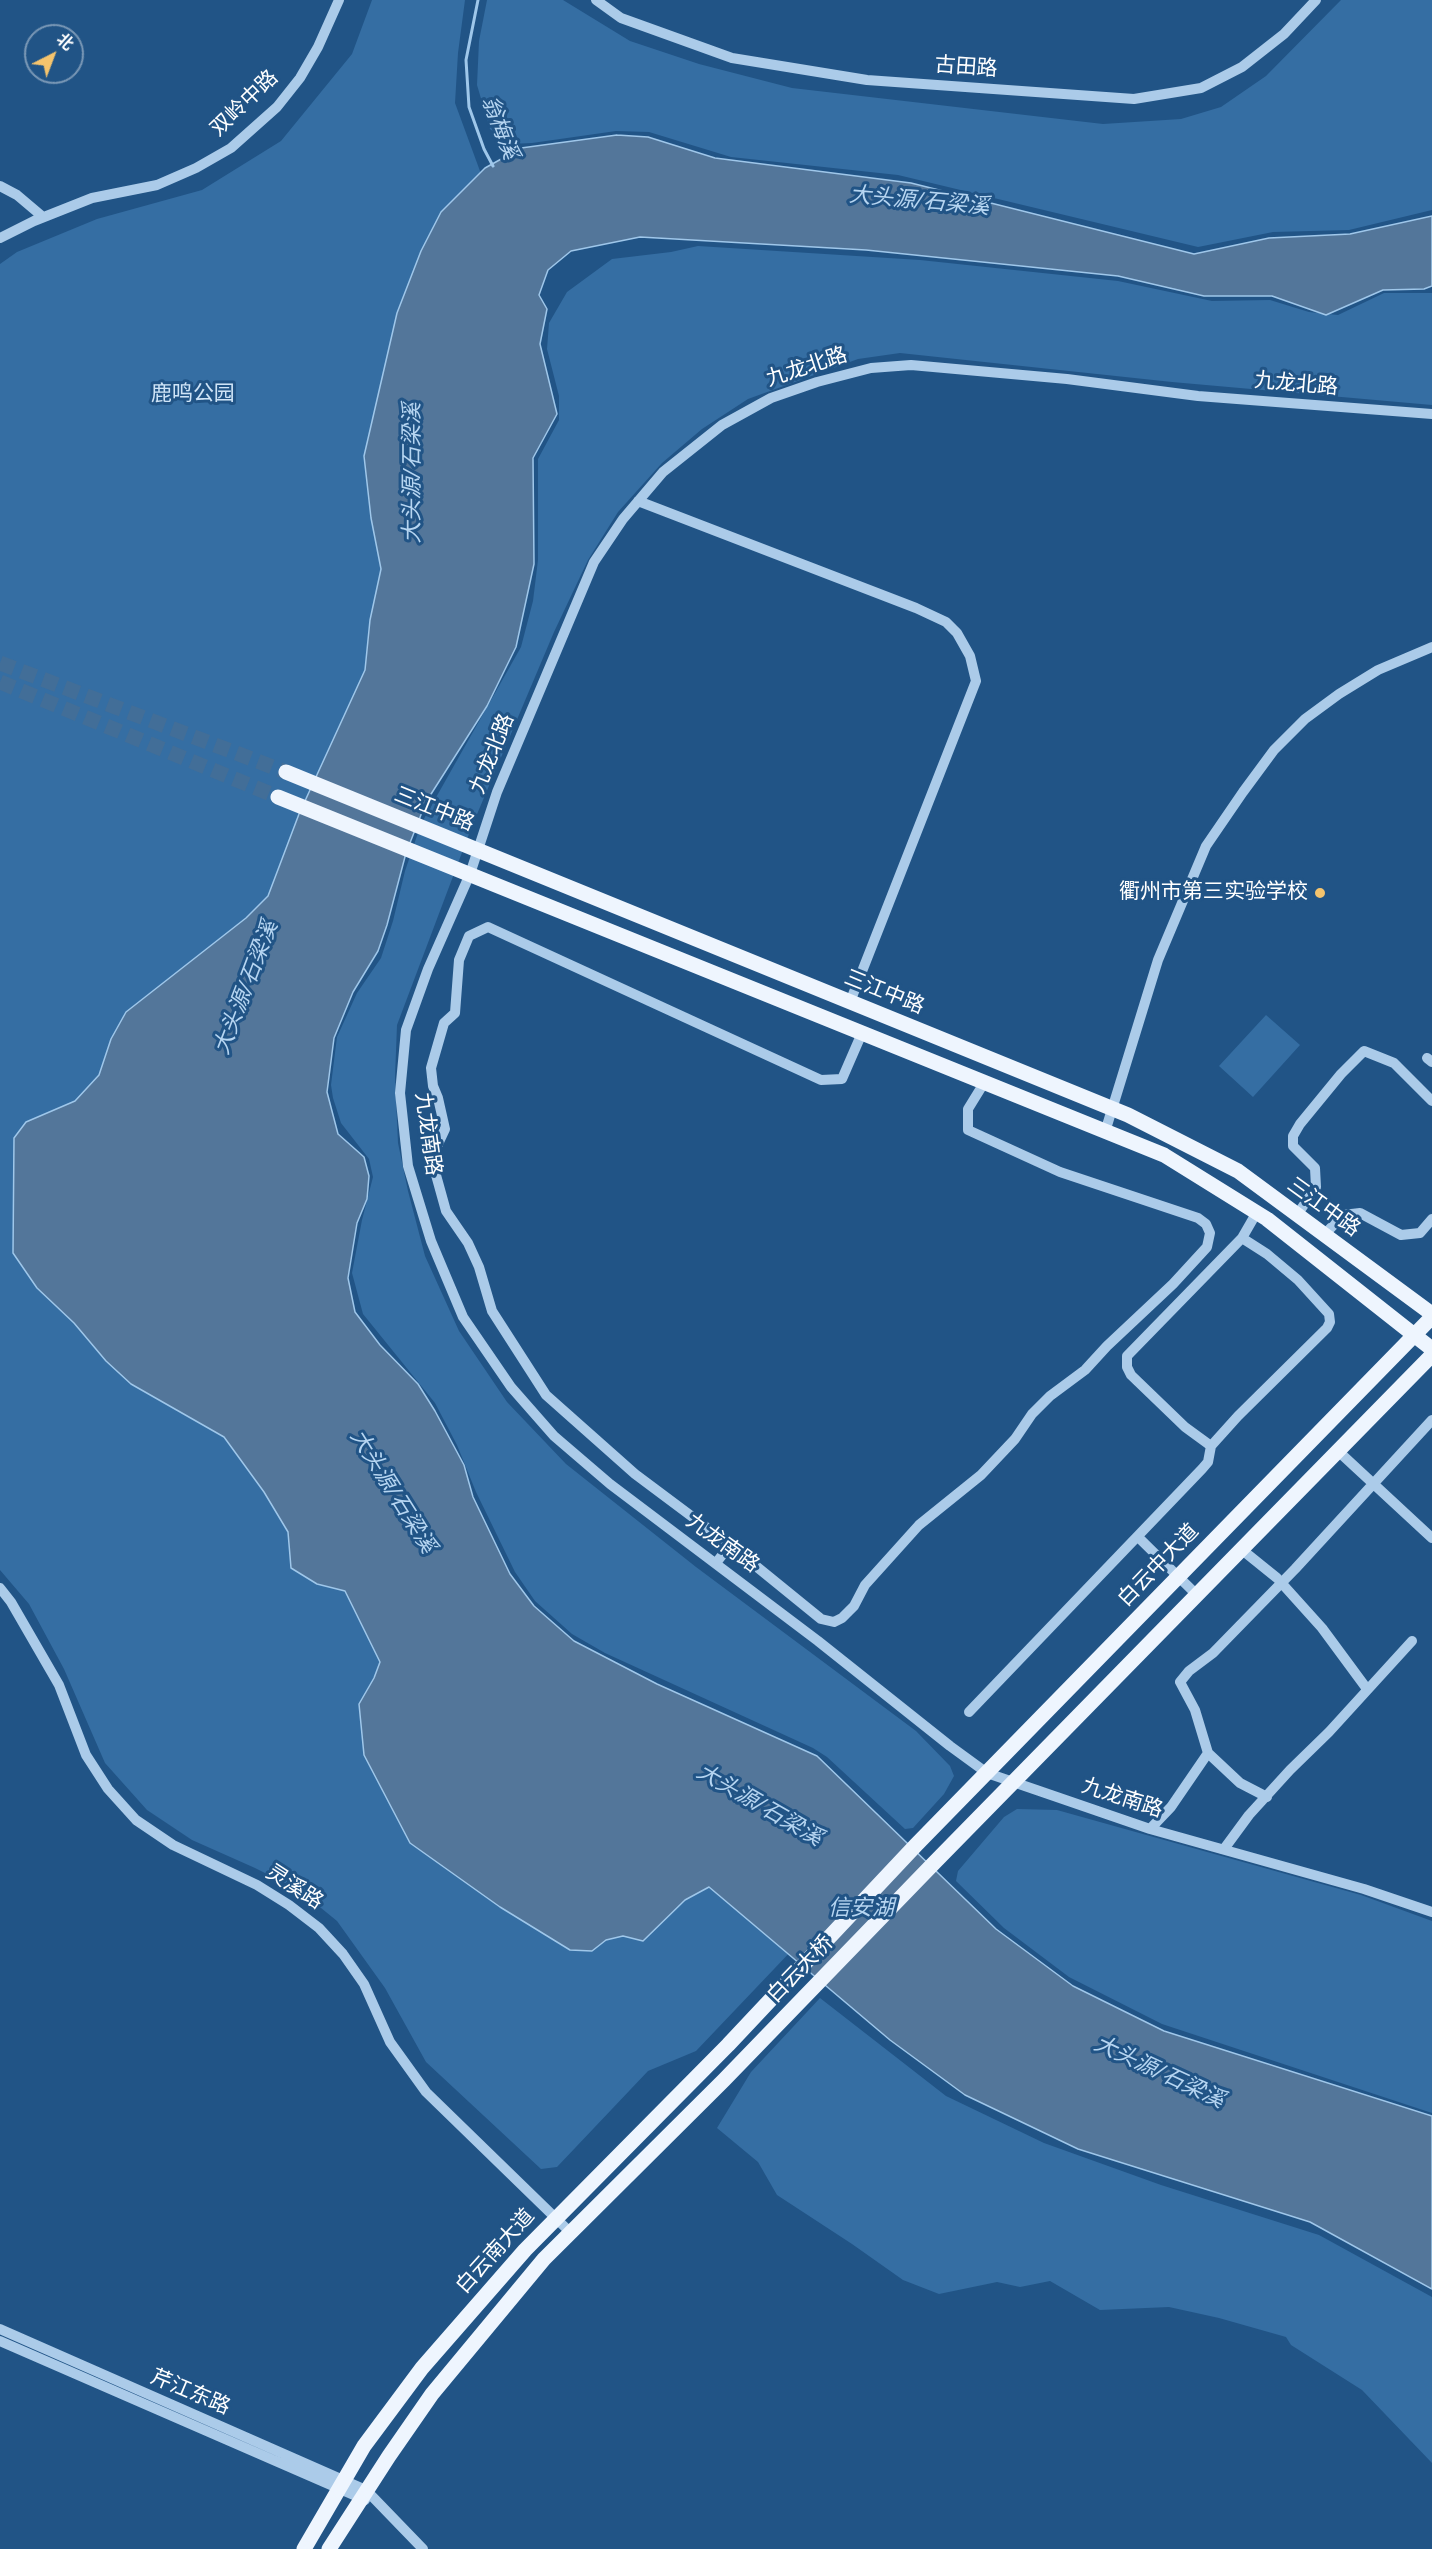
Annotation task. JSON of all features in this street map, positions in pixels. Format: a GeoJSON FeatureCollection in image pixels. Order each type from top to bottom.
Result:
{"type":"FeatureCollection","features":[{"type":"Feature","properties":{"kind":"main road","name":"三江中路"},"geometry":{"type":"LineString","coordinates":[[286,772],[1113,1108],[1238,1172],[1432,1316]]}},
{"type":"Feature","properties":{"kind":"main road","name":"三江中路"},"geometry":{"type":"LineString","coordinates":[[278,797],[1164,1155],[1257,1212],[1432,1349]]}},
{"type":"Feature","properties":{"kind":"main road","name":"白云中大道"},"geometry":{"type":"LineString","coordinates":[[916,1845],[1432,1316]]}},
{"type":"Feature","properties":{"kind":"main road"},"geometry":{"type":"LineString","coordinates":[[1013,1782],[1432,1355]]}},
{"type":"Feature","properties":{"kind":"main road","name":"白云大桥"},"geometry":{"type":"LineString","coordinates":[[773,2029],[1013,1782]]}},
{"type":"Feature","properties":{"kind":"main road","name":"白云大桥"},"geometry":{"type":"LineString","coordinates":[[757,2014],[916,1845]]}},
{"type":"Feature","properties":{"kind":"main road","name":"白云南大道"},"geometry":{"type":"LineString","coordinates":[[304,2549],[364,2446],[422,2368],[525,2250],[757,2014]]}},
{"type":"Feature","properties":{"kind":"main road","name":"白云南大道"},"geometry":{"type":"LineString","coordinates":[[329,2549],[432,2394],[544,2259],[694,2111],[773,2029]]}},
{"type":"Feature","properties":{"kind":"street","name":"双岭中路"},"geometry":{"type":"LineString","coordinates":[[0,238],[43,217],[92,198],[158,185],[196,168],[231,148],[276,106],[300,78],[318,47],[339,0]]}},
{"type":"Feature","properties":{"kind":"street","name":"古田路"},"geometry":{"type":"LineString","coordinates":[[596,0],[621,18],[732,58],[867,80],[1134,99],[1201,88],[1242,67],[1284,34],[1316,0]]}},
{"type":"Feature","properties":{"kind":"street"},"geometry":{"type":"LineString","coordinates":[[0,186],[18,195],[43,217]]}},
{"type":"Feature","properties":{"kind":"street","name":"九龙北路"},"geometry":{"type":"LineString","coordinates":[[470,874],[497,792],[594,562],[623,519],[663,472],[722,425],[771,398],[817,382],[871,369],[911,365],[1067,379],[1198,396],[1432,414]]}},
{"type":"Feature","properties":{"kind":"street"},"geometry":{"type":"LineString","coordinates":[[638,501],[916,608],[946,622],[957,633],[970,656],[976,681],[849,1002]]}},
{"type":"Feature","properties":{"kind":"street"},"geometry":{"type":"LineString","coordinates":[[1105,1131],[1158,960],[1206,846],[1275,750],[1305,719],[1339,694],[1378,670],[1432,647]]}},
{"type":"Feature","properties":{"kind":"street","name":"九龙南路"},"geometry":{"type":"LineString","coordinates":[[470,874],[428,969],[406,1030],[400,1094],[408,1166],[431,1241],[463,1317],[511,1387],[554,1437],[610,1484],[987,1773],[1150,1829],[1364,1889],[1432,1912]]}},
{"type":"Feature","properties":{"kind":"street"},"geometry":{"type":"LineString","coordinates":[[862,1033],[842,1079],[820,1080],[488,927],[469,936],[459,960],[455,1013],[444,1023],[431,1068],[433,1086],[445,1129],[436,1146],[436,1175],[446,1211],[468,1243],[479,1267],[492,1311],[546,1395],[635,1474],[730,1545],[821,1619],[834,1622],[842,1618],[854,1606],[865,1585],[919,1525],[981,1475],[1015,1439],[1032,1414],[1050,1396],[1085,1370],[1099,1353],[1180,1278],[1207,1247],[1210,1233],[1206,1224],[1198,1218],[1060,1172],[968,1130],[968,1109],[984,1083]]}},
{"type":"Feature","properties":{"kind":"street"},"geometry":{"type":"LineString","coordinates":[[1297,1215],[1316,1187],[1315,1168],[1293,1146],[1293,1136],[1334,1082],[1364,1052],[1394,1063],[1432,1101]]}},
{"type":"Feature","properties":{"kind":"street"},"geometry":{"type":"LineString","coordinates":[[1211,1446],[1185,1427],[1131,1375],[1127,1367],[1127,1356],[1242,1238],[1257,1212]]}},
{"type":"Feature","properties":{"kind":"street"},"geometry":{"type":"LineString","coordinates":[[1324,1235],[1343,1215],[1360,1213],[1401,1236],[1420,1233],[1432,1220]]}},
{"type":"Feature","properties":{"kind":"street"},"geometry":{"type":"LineString","coordinates":[[969,1712],[1208,1462],[1211,1446],[1238,1416],[1327,1329],[1330,1322],[1329,1314],[1298,1280],[1267,1254],[1242,1238]]}},
{"type":"Feature","properties":{"kind":"street"},"geometry":{"type":"LineString","coordinates":[[1267,1797],[1240,1783],[1208,1753],[1195,1710],[1180,1682],[1281,1583],[1432,1420]]}},
{"type":"Feature","properties":{"kind":"street"},"geometry":{"type":"LineString","coordinates":[[1338,1451],[1432,1538]]}},
{"type":"Feature","properties":{"kind":"street"},"geometry":{"type":"LineString","coordinates":[[1138,1537],[1197,1595]]}},
{"type":"Feature","properties":{"kind":"street"},"geometry":{"type":"LineString","coordinates":[[716,1563],[730,1545]]}},
{"type":"Feature","properties":{"kind":"street"},"geometry":{"type":"LineString","coordinates":[[1242,1549],[1281,1583],[1322,1628],[1367,1689]]}},
{"type":"Feature","properties":{"kind":"street","name":"灵溪路"},"geometry":{"type":"LineString","coordinates":[[0,1588],[11,1602],[59,1685],[86,1755],[108,1789],[136,1820],[173,1845],[257,1885],[289,1905],[319,1928],[343,1954],[364,1984],[390,2042],[426,2092],[571,2233]]}},
{"type":"Feature","properties":{"kind":"street"},"geometry":{"type":"LineString","coordinates":[[1224,1850],[1249,1815],[1412,1641]]}},
{"type":"Feature","properties":{"kind":"street"},"geometry":{"type":"LineString","coordinates":[[1150,1829],[1171,1807],[1208,1753]]}},
{"type":"Feature","properties":{"kind":"street","name":"芹江东路"},"geometry":{"type":"LineString","coordinates":[[0,2329],[363,2495],[384,2506],[423,2549]]}},
{"type":"Feature","properties":{"kind":"street","name":"芹江东路"},"geometry":{"type":"LineString","coordinates":[[0,2341],[341,2484]]}},
{"type":"Feature","properties":{"kind":"green space","name":"鹿鸣公园"},"geometry":{"type":"Polygon","coordinates":[[[372,0],[465,0],[458,53],[455,103],[484,182],[385,582],[229,1431],[346,1585],[692,1885],[712,1881],[794,1948],[696,2051],[648,2071],[557,2167],[541,2169],[426,2062],[385,1988],[337,1921],[299,1890],[192,1840],[147,1810],[105,1763],[64,1669],[29,1604],[0,1570],[0,264],[17,252],[97,219],[202,190],[281,141],[352,54],[372,0]]]}},
{"type":"Feature","properties":{"kind":"green space"},"geometry":{"type":"Polygon","coordinates":[[[487,0],[563,0],[630,41],[699,64],[792,88],[1103,124],[1181,119],[1221,107],[1266,76],[1341,0],[1432,0],[1432,210],[1349,230],[1273,232],[1198,247],[898,175],[731,157],[649,132],[616,131],[510,144],[490,129],[477,85],[479,41],[487,0]]]}},
{"type":"Feature","properties":{"kind":"green space"},"geometry":{"type":"Polygon","coordinates":[[[698,246],[920,260],[1118,281],[1212,301],[1270,300],[1309,312],[1338,315],[1384,293],[1432,293],[1432,405],[1172,382],[900,353],[858,359],[748,399],[702,429],[662,463],[618,512],[588,560],[554,632],[472,826],[397,1025],[395,1077],[398,1143],[425,1256],[459,1331],[507,1402],[566,1464],[696,1567],[916,1731],[950,1766],[954,1776],[944,1794],[913,1828],[905,1829],[827,1757],[813,1748],[605,1653],[572,1634],[535,1601],[515,1572],[476,1492],[457,1445],[435,1403],[363,1314],[352,1273],[373,1177],[369,1159],[341,1123],[333,1098],[331,1085],[337,1037],[357,993],[381,958],[405,871],[421,824],[521,647],[533,601],[538,560],[538,459],[559,420],[559,396],[547,349],[549,323],[567,292],[612,259],[671,252],[698,246]]]}},
{"type":"Feature","properties":{"kind":"green space"},"geometry":{"type":"Polygon","coordinates":[[[1266,1015],[1300,1045],[1253,1097],[1219,1066],[1266,1015]]]}},
{"type":"Feature","properties":{"kind":"green space"},"geometry":{"type":"Polygon","coordinates":[[[1017,1809],[1057,1810],[1361,1895],[1432,1921],[1432,2113],[1162,2024],[1069,1977],[1004,1928],[956,1881],[958,1871],[1004,1817],[1017,1809]]]}},
{"type":"Feature","properties":{"kind":"green space"},"geometry":{"type":"Polygon","coordinates":[[[820,1998],[946,2096],[1044,2143],[1161,2185],[1319,2235],[1432,2297],[1432,2463],[1362,2390],[1291,2345],[1286,2337],[1169,2307],[1100,2310],[1050,2281],[1020,2287],[997,2282],[939,2294],[903,2280],[777,2195],[758,2162],[717,2128],[751,2072],[820,1998]]]}},
{"type":"Feature","properties":{"kind":"water"},"geometry":{"type":"Polygon","coordinates":[[[617,135],[648,137],[715,158],[911,183],[1194,254],[1269,238],[1350,234],[1432,216],[1432,286],[1424,289],[1383,290],[1326,315],[1272,296],[1204,296],[1118,276],[866,250],[640,237],[571,251],[548,270],[539,295],[547,309],[540,344],[557,414],[533,458],[534,564],[516,647],[487,706],[426,802],[406,853],[378,951],[353,992],[334,1038],[327,1092],[338,1134],[364,1157],[369,1176],[367,1199],[357,1223],[348,1278],[355,1312],[380,1345],[418,1384],[435,1411],[464,1465],[473,1497],[510,1574],[534,1606],[574,1641],[657,1684],[817,1756],[996,1929],[1073,1986],[1164,2031],[1432,2116],[1432,2289],[1310,2222],[1078,2149],[965,2095],[890,2040],[709,1887],[685,1900],[643,1941],[623,1936],[606,1940],[592,1951],[570,1950],[500,1907],[410,1843],[364,1755],[359,1704],[380,1662],[345,1591],[317,1584],[291,1568],[288,1532],[264,1492],[224,1437],[131,1384],[106,1361],[74,1323],[37,1288],[13,1253],[14,1138],[26,1122],[75,1101],[99,1075],[111,1039],[126,1012],[246,918],[268,896],[299,814],[365,670],[370,620],[381,569],[371,518],[364,456],[397,313],[421,251],[441,212],[485,168],[521,148],[617,135]]]}},
{"type":"Feature","properties":{"kind":"waterway","name":"翁梅溪"},"geometry":{"type":"LineString","coordinates":[[478,0],[466,60],[469,107],[484,149],[493,166]]}},
{"type":"Feature","properties":{"kind":"tunnel"},"geometry":{"type":"LineString","coordinates":[[0,663],[286,772]]}},
{"type":"Feature","properties":{"kind":"tunnel"},"geometry":{"type":"LineString","coordinates":[[0,682],[278,797]]}},
{"type":"Feature","properties":{"kind":"place","name":"衢州市第三实验学校"},"geometry":{"type":"Point","coordinates":[1320,893]}},
{"type":"Feature","properties":{"kind":"water label","name":"大头源/石梁溪"},"geometry":{"type":"Point","coordinates":[919,202]}},
{"type":"Feature","properties":{"kind":"water label","name":"大头源/石梁溪"},"geometry":{"type":"Point","coordinates":[413,473]}},
{"type":"Feature","properties":{"kind":"water label","name":"大头源/石梁溪"},"geometry":{"type":"Point","coordinates":[247,988]}},
{"type":"Feature","properties":{"kind":"water label","name":"大头源/石梁溪"},"geometry":{"type":"Point","coordinates":[392,1492]}},
{"type":"Feature","properties":{"kind":"water label","name":"大头源/石梁溪"},"geometry":{"type":"Point","coordinates":[759,1806]}},
{"type":"Feature","properties":{"kind":"water label","name":"信安湖"},"geometry":{"type":"Point","coordinates":[861,1909]}},
{"type":"Feature","properties":{"kind":"water label","name":"大头源/石梁溪"},"geometry":{"type":"Point","coordinates":[1159,2073]}}]}
